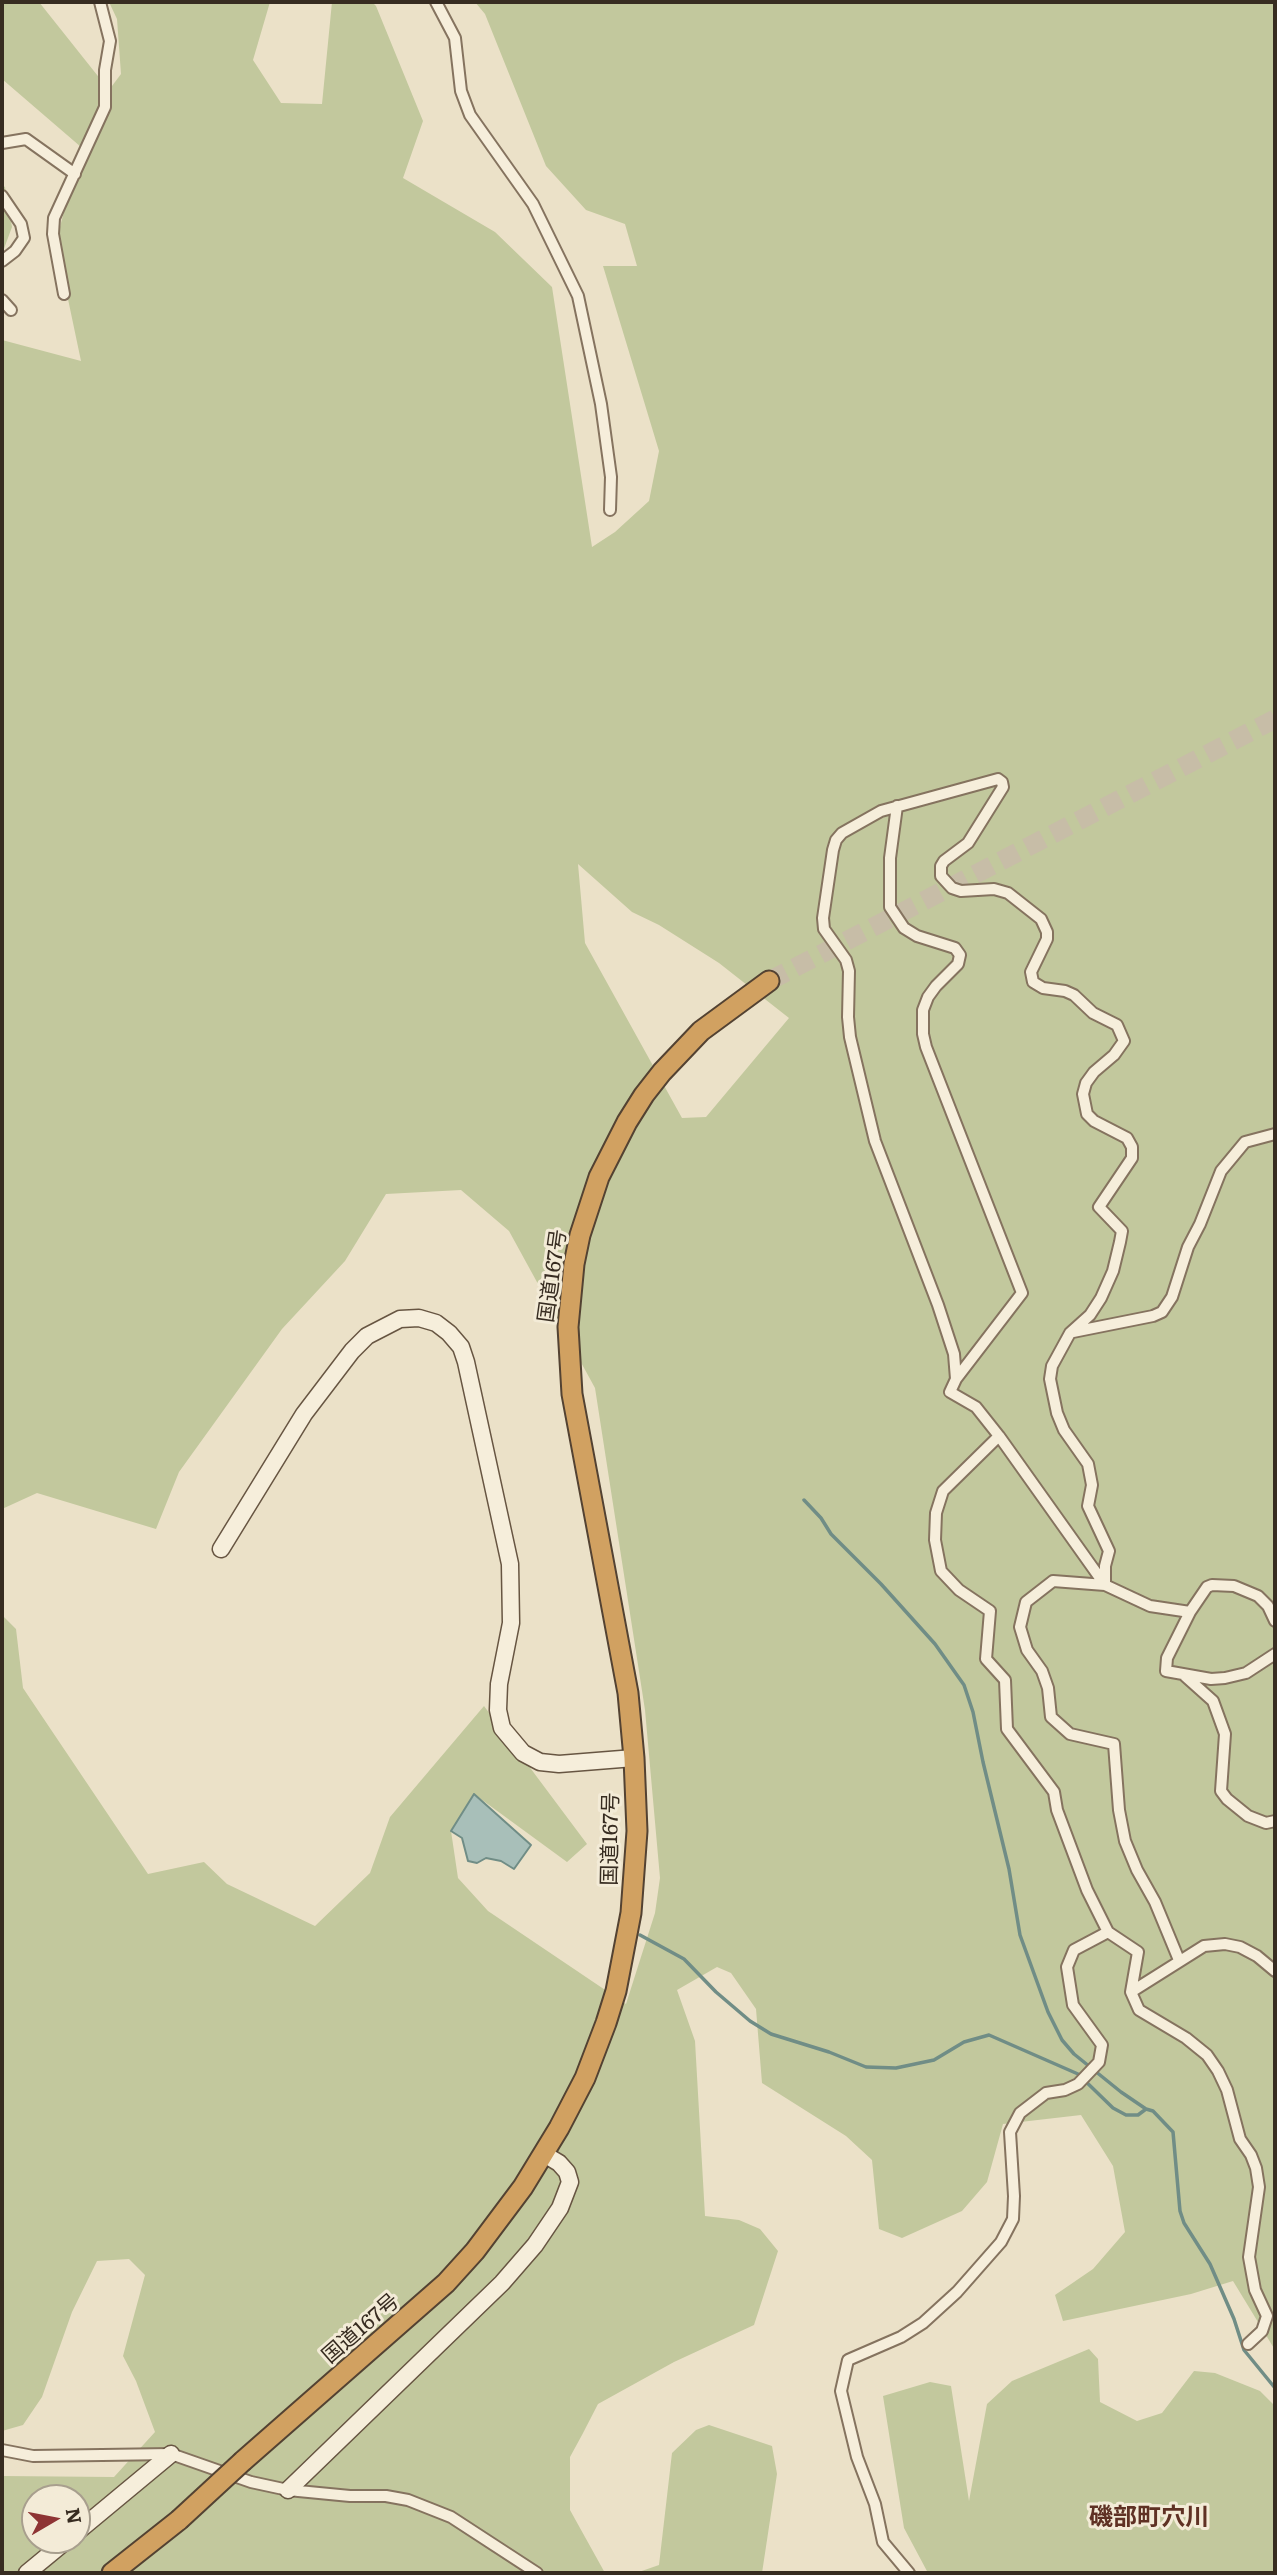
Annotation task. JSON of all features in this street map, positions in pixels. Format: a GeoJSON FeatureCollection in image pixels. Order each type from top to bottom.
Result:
{"type":"FeatureCollection","features":[{"type":"Feature","properties":{"kind":"highway","name":"国道167号"},"geometry":{"type":"LineString","coordinates":[[112,2573],[179,2520],[446,2283],[501,2219],[544,2154],[585,2077],[616,1992],[631,1913],[637,1830],[628,1693],[571,1382],[568,1327],[574,1264],[580,1235],[599,1178],[644,1095],[701,1031],[769,981]]}},
{"type":"Feature","properties":{"kind":"street"},"geometry":{"type":"LineString","coordinates":[[64,294],[53,234],[54,218],[105,107],[105,70],[110,41],[100,2]]}},
{"type":"Feature","properties":{"kind":"street"},"geometry":{"type":"LineString","coordinates":[[436,2],[454,37],[461,91],[470,115],[533,204],[578,296],[601,404],[611,477],[610,510]]}},
{"type":"Feature","properties":{"kind":"street"},"geometry":{"type":"LineString","coordinates":[[2,144],[26,139],[75,174]]}},
{"type":"Feature","properties":{"kind":"street"},"geometry":{"type":"LineString","coordinates":[[2,196],[22,224],[24,238],[15,251],[2,261]]}},
{"type":"Feature","properties":{"kind":"street"},"geometry":{"type":"LineString","coordinates":[[2,300],[10,310]]}},
{"type":"Feature","properties":{"kind":"street"},"geometry":{"type":"LineString","coordinates":[[956,1379],[954,1354],[938,1305],[875,1141],[850,1037],[850,979],[846,960],[824,929],[823,918],[836,840],[842,833],[881,811],[992,780],[1002,782],[1003,787],[968,843],[944,861],[941,876],[952,888],[961,891],[994,889],[1009,893],[1041,919],[1047,939],[1031,972],[1033,982],[1043,988],[1074,995],[1093,1013],[1117,1025],[1123,1035],[1122,1045],[1094,1072],[1086,1083],[1083,1094],[1087,1114],[1094,1121],[1127,1138],[1132,1147],[1132,1157],[1099,1207],[1122,1231],[1120,1242],[1113,1271],[1101,1298],[1090,1315],[1070,1333],[1052,1366],[1050,1379],[1057,1413],[1064,1430],[1088,1464],[1091,1485],[1088,1506],[1109,1550],[1105,1566],[1105,1585]]}},
{"type":"Feature","properties":{"kind":"street"},"geometry":{"type":"LineString","coordinates":[[897,806],[890,858],[890,907],[904,928],[917,936],[955,948],[960,955],[958,964],[928,997],[923,1010],[923,1034],[1022,1293],[956,1379],[950,1392],[976,1407],[1105,1585]]}},
{"type":"Feature","properties":{"kind":"street"},"geometry":{"type":"LineString","coordinates":[[1070,1333],[1162,1312],[1172,1297],[1188,1247],[1221,1171],[1245,1142],[1275,1134]]}},
{"type":"Feature","properties":{"kind":"street"},"geometry":{"type":"LineString","coordinates":[[221,1549],[304,1414],[352,1351],[367,1336],[400,1318],[419,1318],[436,1323],[449,1333],[467,1362],[510,1564],[511,1623],[499,1684],[498,1710],[502,1728],[523,1753],[540,1762],[559,1764],[634,1758]]}},
{"type":"Feature","properties":{"kind":"street"},"geometry":{"type":"LineString","coordinates":[[999,1436],[943,1491],[936,1513],[935,1540],[941,1571],[959,1590],[990,1611],[986,1660],[1005,1680],[1007,1729],[1054,1792],[1057,1810],[1087,1890],[1108,1932],[1138,1952],[1131,1992],[1139,2010],[1186,2038],[1207,2055],[1227,2090],[1240,2139],[1256,2168],[1259,2187],[1249,2257],[1255,2290],[1267,2316],[1262,2331],[1248,2344]]}},
{"type":"Feature","properties":{"kind":"street"},"geometry":{"type":"LineString","coordinates":[[1179,1960],[1155,1902],[1125,1841],[1119,1810],[1114,1744],[1070,1734],[1051,1717],[1048,1689],[1042,1671],[1027,1650],[1020,1628],[1026,1602],[1053,1581],[1105,1585],[1150,1606],[1190,1612]]}},
{"type":"Feature","properties":{"kind":"street"},"geometry":{"type":"LineString","coordinates":[[1275,1621],[1268,1606],[1258,1596],[1220,1583],[1207,1587],[1190,1612],[1167,1658],[1166,1671],[1185,1676],[1225,1678],[1246,1672],[1275,1654]]}},
{"type":"Feature","properties":{"kind":"street"},"geometry":{"type":"LineString","coordinates":[[1185,1676],[1213,1701],[1225,1734],[1221,1791],[1248,1815],[1266,1823],[1275,1821]]}},
{"type":"Feature","properties":{"kind":"street"},"geometry":{"type":"LineString","coordinates":[[909,2573],[883,2542],[875,2504],[857,2457],[841,2391],[848,2360],[901,2337],[923,2323],[957,2292],[1001,2242],[1013,2219],[1010,2132],[1020,2113],[1046,2093],[1065,2090],[1078,2084],[1099,2062],[1102,2045],[1073,2005],[1067,1968],[1074,1950],[1108,1932]]}},
{"type":"Feature","properties":{"kind":"street"},"geometry":{"type":"LineString","coordinates":[[1131,1992],[1204,1946],[1225,1944],[1240,1947],[1257,1956],[1275,1971]]}},
{"type":"Feature","properties":{"kind":"street"},"geometry":{"type":"LineString","coordinates":[[288,2490],[502,2283],[535,2245],[560,2208],[569,2182],[567,2172],[559,2163],[544,2154]]}},
{"type":"Feature","properties":{"kind":"street"},"geometry":{"type":"LineString","coordinates":[[2,2450],[33,2456],[171,2454],[251,2482],[288,2490],[351,2496],[386,2496],[430,2507],[469,2527],[537,2573]]}},
{"type":"Feature","properties":{"kind":"street"},"geometry":{"type":"LineString","coordinates":[[91,2520],[171,2454]]}},
{"type":"Feature","properties":{"kind":"street"},"geometry":{"type":"LineString","coordinates":[[27,2573],[50,2554]]}},
{"type":"Feature","properties":{"kind":"green space"},"geometry":{"type":"Polygon","coordinates":[[[2,2],[39,2],[109,90],[121,74],[117,19],[109,2],[270,2],[253,60],[281,103],[322,104],[332,2],[372,2],[376,6],[423,121],[403,178],[495,232],[552,287],[592,547],[615,532],[649,501],[659,451],[603,266],[637,266],[625,224],[586,210],[546,166],[485,14],[475,2],[1275,2],[1275,2350],[1233,2281],[1191,2294],[1063,2321],[1055,2295],[1093,2269],[1125,2232],[1113,2166],[1081,2115],[1003,2124],[987,2182],[962,2211],[902,2238],[879,2229],[872,2160],[846,2136],[762,2083],[756,2009],[731,1973],[717,1967],[677,1990],[695,2041],[705,2216],[739,2220],[760,2229],[778,2251],[754,2325],[674,2362],[598,2404],[570,2457],[570,2510],[605,2573],[2,2573],[2,2476],[114,2477],[155,2432],[136,2381],[123,2356],[145,2275],[129,2259],[97,2261],[72,2312],[42,2397],[23,2425],[2,2431],[2,1615],[16,1629],[23,1688],[148,1874],[204,1862],[227,1884],[315,1926],[370,1873],[390,1817],[484,1706],[587,1844],[567,1862],[474,1794],[451,1831],[458,1878],[488,1911],[626,2004],[655,1913],[660,1878],[645,1710],[595,1388],[509,1231],[461,1190],[386,1194],[345,1261],[282,1329],[179,1472],[156,1529],[37,1493],[2,1509],[2,340],[81,361],[56,242],[81,147],[2,79],[2,2]],[[578,864],[585,943],[682,1118],[706,1117],[789,1018],[719,963],[659,925],[632,912],[578,864]]]}},
{"type":"Feature","properties":{"kind":"green space"},"geometry":{"type":"Polygon","coordinates":[[[2,185],[5,187],[12,227],[2,254],[2,185]]]}},
{"type":"Feature","properties":{"kind":"green space"},"geometry":{"type":"Polygon","coordinates":[[[1089,2349],[1098,2359],[1100,2402],[1137,2421],[1162,2413],[1194,2371],[1215,2373],[1260,2391],[1275,2406],[1275,2573],[928,2573],[904,2528],[883,2396],[930,2382],[951,2386],[969,2501],[987,2404],[1012,2381],[1089,2349]]]}},
{"type":"Feature","properties":{"kind":"green space"},"geometry":{"type":"Polygon","coordinates":[[[709,2425],[772,2446],[777,2474],[762,2573],[636,2573],[659,2565],[672,2453],[696,2430],[709,2425]]]}},
{"type":"Feature","properties":{"kind":"water"},"geometry":{"type":"Polygon","coordinates":[[[474,1794],[531,1845],[514,1869],[501,1861],[486,1858],[477,1863],[468,1861],[462,1838],[451,1831],[474,1794]]]}},
{"type":"Feature","properties":{"kind":"waterway"},"geometry":{"type":"LineString","coordinates":[[804,1500],[821,1518],[831,1534],[935,1644],[964,1685],[973,1712],[1009,1869],[1020,1935],[1048,2012],[1062,2040],[1074,2054],[1121,2092],[1153,2111],[1173,2132],[1180,2211],[1184,2223],[1210,2264],[1244,2350],[1275,2388]]}},
{"type":"Feature","properties":{"kind":"waterway"},"geometry":{"type":"LineString","coordinates":[[640,1935],[684,1959],[716,1992],[750,2021],[771,2034],[866,2067],[896,2068],[934,2060],[964,2042],[989,2035],[1078,2074],[1113,2108],[1126,2115],[1138,2115],[1146,2109]]}},
{"type":"Feature","properties":{"kind":"tunnel"},"geometry":{"type":"LineString","coordinates":[[769,981],[1275,719]]}},
{"type":"Feature","properties":{"kind":"district","name":"磯部町穴川"},"geometry":{"type":"Point","coordinates":[1149,2518]}}]}
